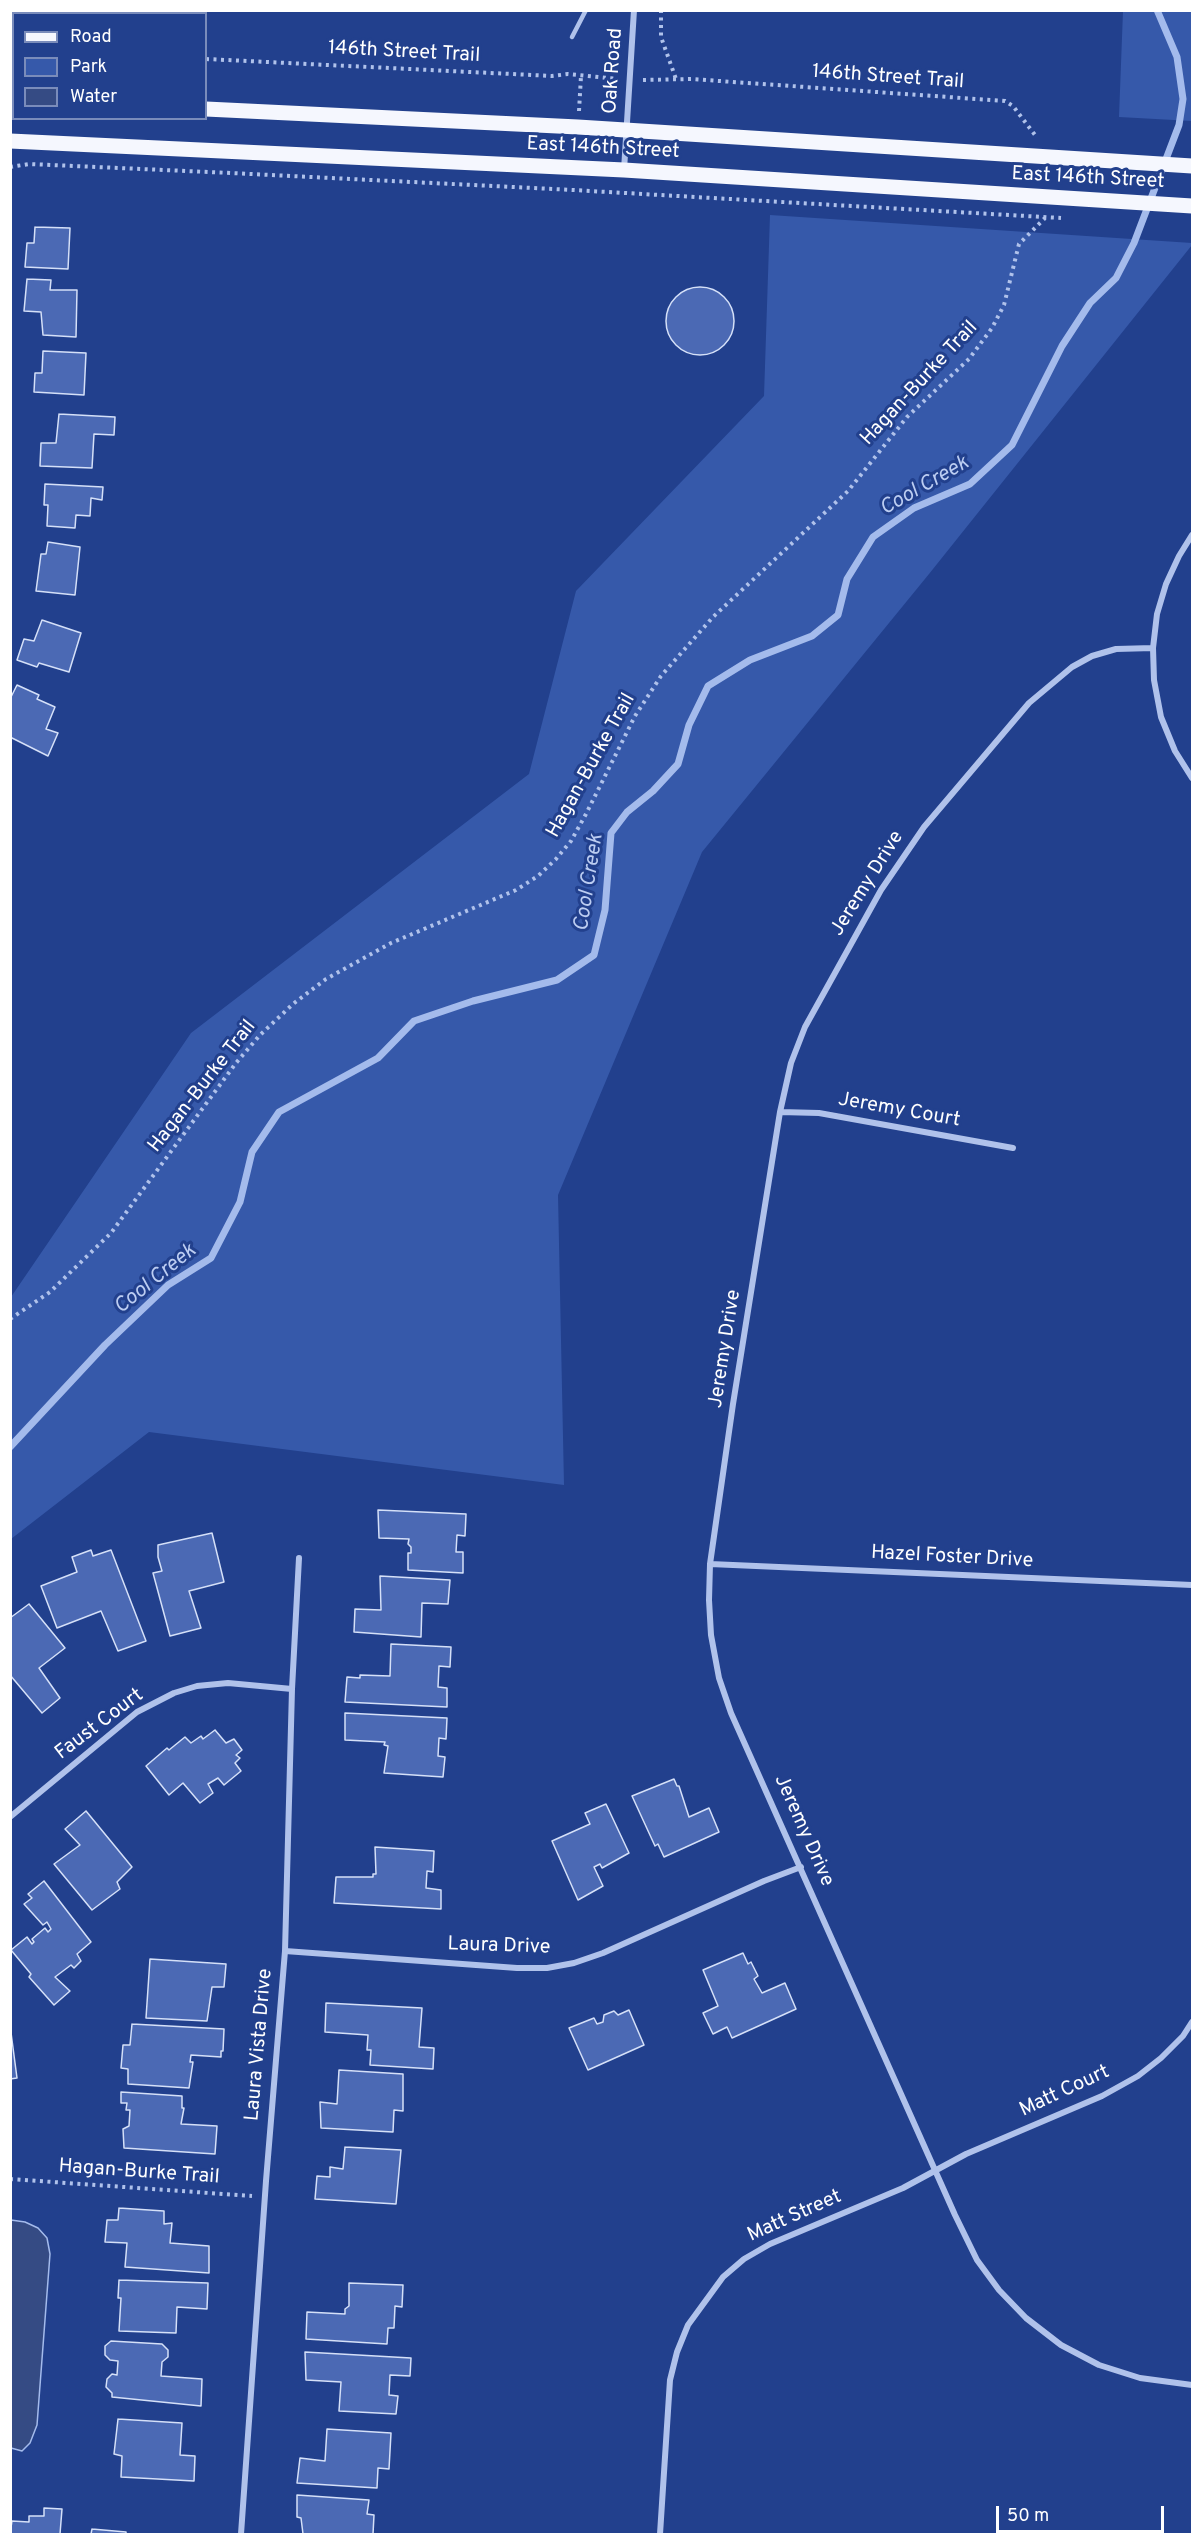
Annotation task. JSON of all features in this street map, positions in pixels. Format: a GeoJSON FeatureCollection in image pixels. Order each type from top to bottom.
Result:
{"type":"FeatureCollection","features":[{"type":"Feature","properties":{"kind":"main road","name":"East 146th Street"},"geometry":{"type":"LineString","coordinates":[[207,109],[1192,166]]}},
{"type":"Feature","properties":{"kind":"main road","name":"East 146th Street"},"geometry":{"type":"LineString","coordinates":[[10,141],[624,170],[1192,206]]}},
{"type":"Feature","properties":{"kind":"street","name":"Oak Road"},"geometry":{"type":"LineString","coordinates":[[624,170],[634,10]]}},
{"type":"Feature","properties":{"kind":"street"},"geometry":{"type":"LineString","coordinates":[[1192,535],[1166,584],[1157,614],[1153,648],[1154,680],[1161,717],[1175,751],[1192,778]]}},
{"type":"Feature","properties":{"kind":"street","name":"Jeremy Drive"},"geometry":{"type":"LineString","coordinates":[[1153,648],[1116,649],[1092,656],[1071,667],[1029,703],[924,827],[881,890],[805,1027],[791,1064],[780,1112],[710,1564],[711,1635],[719,1678],[731,1713],[977,2260],[999,2290],[1026,2318],[1061,2344],[1099,2365],[1140,2378],[1192,2385]]}},
{"type":"Feature","properties":{"kind":"street","name":"Jeremy Court"},"geometry":{"type":"LineString","coordinates":[[780,1112],[819,1113],[1013,1148]]}},
{"type":"Feature","properties":{"kind":"street","name":"Laura Vista Drive"},"geometry":{"type":"LineString","coordinates":[[241,2535],[264,2197],[285,1951],[292,1689],[299,1558]]}},
{"type":"Feature","properties":{"kind":"street","name":"Hazel Foster Drive"},"geometry":{"type":"LineString","coordinates":[[710,1564],[1192,1585]]}},
{"type":"Feature","properties":{"kind":"street","name":"Faust Court"},"geometry":{"type":"LineString","coordinates":[[10,1817],[137,1712],[174,1693],[197,1686],[228,1683],[292,1689]]}},
{"type":"Feature","properties":{"kind":"street","name":"Laura Drive"},"geometry":{"type":"LineString","coordinates":[[285,1951],[517,1968],[547,1968],[574,1963],[603,1953],[764,1881],[801,1867]]}},
{"type":"Feature","properties":{"kind":"street","name":"Matt Court"},"geometry":{"type":"LineString","coordinates":[[935,2170],[1102,2096],[1138,2076],[1161,2058],[1183,2036],[1192,2022]]}},
{"type":"Feature","properties":{"kind":"street","name":"Matt Street"},"geometry":{"type":"LineString","coordinates":[[660,2535],[670,2380],[677,2352],[688,2325],[704,2301],[723,2277],[744,2259],[770,2244],[903,2188],[935,2170]]}},
{"type":"Feature","properties":{"kind":"lane"},"geometry":{"type":"LineString","coordinates":[[572,37],[586,10]]}},
{"type":"Feature","properties":{"kind":"path"},"geometry":{"type":"LineString","coordinates":[[661,10],[661,37],[676,79]]}},
{"type":"Feature","properties":{"kind":"path","name":"146th Street Trail"},"geometry":{"type":"LineString","coordinates":[[207,59],[552,76],[568,74],[600,78]]}},
{"type":"Feature","properties":{"kind":"path","name":"146th Street Trail"},"geometry":{"type":"LineString","coordinates":[[659,80],[676,79],[1005,101],[1013,106],[1035,135],[1043,138]]}},
{"type":"Feature","properties":{"kind":"path"},"geometry":{"type":"LineString","coordinates":[[10,167],[29,164],[243,173],[1071,219]]}},
{"type":"Feature","properties":{"kind":"path","name":"Hagan-Burke Trail"},"geometry":{"type":"LineString","coordinates":[[10,1319],[50,1292],[111,1233],[236,1063],[260,1035],[293,1004],[326,979],[391,943],[516,890],[538,876],[556,859],[571,841],[635,716],[661,676],[713,617],[848,491],[906,417],[969,359],[992,328],[1005,304],[1019,244],[1045,218]]}},
{"type":"Feature","properties":{"kind":"path","name":"Hagan-Burke Trail"},"geometry":{"type":"LineString","coordinates":[[10,2179],[264,2197]]}},
{"type":"Feature","properties":{"kind":"green space"},"geometry":{"type":"Polygon","coordinates":[[[1123,11],[1192,11],[1192,121],[1119,117],[1123,11]]]}},
{"type":"Feature","properties":{"kind":"green space"},"geometry":{"type":"Polygon","coordinates":[[[770,215],[1192,243],[1192,245],[929,574],[702,852],[558,1195],[564,1485],[149,1432],[11,1539],[11,1297],[191,1033],[529,774],[576,591],[764,396],[770,215]]]}},
{"type":"Feature","properties":{"kind":"water"},"geometry":{"type":"Polygon","coordinates":[[[11,2220],[25,2222],[38,2228],[47,2238],[50,2254],[37,2425],[30,2443],[22,2451],[11,2448],[11,2220]]]}},
{"type":"Feature","properties":{"kind":"building"},"geometry":{"type":"Polygon","coordinates":[[[35,227],[70,228],[68,269],[25,267],[27,243],[34,243],[35,227]]]}},
{"type":"Feature","properties":{"kind":"building"},"geometry":{"type":"Polygon","coordinates":[[[27,279],[51,280],[50,290],[77,290],[76,337],[43,335],[41,312],[24,311],[27,279]]]}},
{"type":"Feature","properties":{"kind":"building"},"geometry":{"type":"Polygon","coordinates":[[[700,287],[713,290],[724,297],[731,308],[734,321],[731,334],[724,345],[713,352],[700,355],[687,352],[676,345],[669,334],[666,321],[669,308],[676,297],[687,290],[700,287]]]}},
{"type":"Feature","properties":{"kind":"building"},"geometry":{"type":"Polygon","coordinates":[[[43,351],[86,353],[84,395],[34,392],[35,373],[42,373],[43,351]]]}},
{"type":"Feature","properties":{"kind":"building"},"geometry":{"type":"Polygon","coordinates":[[[59,414],[115,417],[114,435],[94,434],[92,468],[40,466],[41,443],[56,443],[59,414]]]}},
{"type":"Feature","properties":{"kind":"building"},"geometry":{"type":"Polygon","coordinates":[[[45,484],[103,487],[102,500],[91,498],[90,516],[76,515],[75,528],[47,526],[48,505],[44,505],[45,484]]]}},
{"type":"Feature","properties":{"kind":"building"},"geometry":{"type":"Polygon","coordinates":[[[48,542],[80,547],[75,595],[36,591],[41,554],[46,554],[48,542]]]}},
{"type":"Feature","properties":{"kind":"building"},"geometry":{"type":"Polygon","coordinates":[[[42,620],[81,633],[69,672],[39,663],[37,667],[17,660],[24,639],[34,641],[42,620]]]}},
{"type":"Feature","properties":{"kind":"building"},"geometry":{"type":"Polygon","coordinates":[[[17,685],[39,695],[37,699],[55,707],[46,729],[58,733],[48,756],[10,737],[10,699],[17,685]]]}},
{"type":"Feature","properties":{"kind":"building"},"geometry":{"type":"Polygon","coordinates":[[[378,1510],[466,1514],[465,1536],[457,1535],[456,1552],[463,1552],[463,1573],[408,1570],[408,1553],[411,1553],[409,1539],[379,1538],[378,1510]]]}},
{"type":"Feature","properties":{"kind":"building"},"geometry":{"type":"Polygon","coordinates":[[[212,1533],[224,1582],[189,1591],[201,1628],[170,1636],[153,1573],[162,1571],[158,1557],[158,1545],[212,1533]]]}},
{"type":"Feature","properties":{"kind":"building"},"geometry":{"type":"Polygon","coordinates":[[[91,1550],[93,1556],[111,1550],[146,1641],[118,1651],[101,1611],[57,1628],[41,1586],[77,1572],[72,1557],[91,1550]]]}},
{"type":"Feature","properties":{"kind":"building"},"geometry":{"type":"Polygon","coordinates":[[[380,1576],[450,1580],[448,1604],[422,1603],[421,1637],[354,1632],[355,1609],[381,1610],[380,1576]]]}},
{"type":"Feature","properties":{"kind":"building"},"geometry":{"type":"Polygon","coordinates":[[[29,1604],[65,1648],[39,1668],[60,1698],[42,1713],[10,1675],[10,1618],[29,1604]]]}},
{"type":"Feature","properties":{"kind":"building"},"geometry":{"type":"Polygon","coordinates":[[[391,1644],[451,1647],[450,1667],[439,1666],[438,1687],[447,1688],[447,1707],[345,1702],[347,1677],[390,1676],[391,1644]]]}},
{"type":"Feature","properties":{"kind":"building"},"geometry":{"type":"Polygon","coordinates":[[[345,1713],[447,1718],[446,1739],[439,1738],[438,1756],[445,1757],[443,1777],[384,1773],[388,1746],[384,1745],[385,1742],[345,1740],[345,1713]]]}},
{"type":"Feature","properties":{"kind":"building"},"geometry":{"type":"Polygon","coordinates":[[[215,1730],[226,1743],[234,1739],[242,1750],[236,1755],[240,1758],[235,1763],[241,1771],[224,1785],[218,1778],[208,1784],[213,1793],[200,1803],[183,1783],[169,1795],[146,1766],[167,1748],[169,1750],[185,1737],[191,1743],[201,1736],[203,1739],[215,1730]]]}},
{"type":"Feature","properties":{"kind":"building"},"geometry":{"type":"Polygon","coordinates":[[[674,1779],[679,1786],[689,1817],[709,1808],[719,1832],[664,1857],[658,1844],[655,1846],[632,1796],[674,1779]]]}},
{"type":"Feature","properties":{"kind":"building"},"geometry":{"type":"Polygon","coordinates":[[[606,1804],[629,1853],[602,1868],[600,1864],[594,1867],[603,1886],[578,1900],[552,1841],[590,1824],[585,1813],[606,1804]]]}},
{"type":"Feature","properties":{"kind":"building"},"geometry":{"type":"Polygon","coordinates":[[[86,1811],[132,1867],[117,1882],[120,1889],[92,1910],[54,1864],[80,1845],[65,1829],[86,1811]]]}},
{"type":"Feature","properties":{"kind":"building"},"geometry":{"type":"Polygon","coordinates":[[[375,1847],[434,1851],[433,1872],[427,1871],[426,1888],[441,1890],[441,1909],[334,1903],[336,1877],[373,1877],[373,1874],[376,1874],[375,1847]]]}},
{"type":"Feature","properties":{"kind":"building"},"geometry":{"type":"Polygon","coordinates":[[[44,1881],[91,1942],[77,1954],[81,1961],[74,1968],[71,1965],[55,1977],[70,1991],[54,2005],[29,1977],[31,1974],[11,1950],[27,1937],[32,1944],[34,1942],[32,1939],[45,1928],[48,1932],[51,1929],[47,1922],[43,1925],[24,1904],[32,1898],[28,1894],[44,1881]]]}},
{"type":"Feature","properties":{"kind":"building"},"geometry":{"type":"Polygon","coordinates":[[[743,1953],[748,1964],[751,1962],[758,1976],[754,1979],[762,1993],[785,1983],[796,2009],[732,2038],[727,2027],[713,2034],[703,2013],[718,2006],[703,1970],[743,1953]]]}},
{"type":"Feature","properties":{"kind":"building"},"geometry":{"type":"Polygon","coordinates":[[[150,1959],[226,1964],[224,1987],[212,1987],[207,2021],[146,2018],[150,1959]]]}},
{"type":"Feature","properties":{"kind":"building"},"geometry":{"type":"Polygon","coordinates":[[[326,2003],[422,2008],[419,2047],[434,2048],[433,2069],[370,2065],[371,2050],[367,2050],[368,2035],[325,2032],[326,2003]]]}},
{"type":"Feature","properties":{"kind":"building"},"geometry":{"type":"Polygon","coordinates":[[[629,2010],[644,2045],[588,2070],[569,2028],[594,2018],[597,2024],[603,2022],[604,2015],[614,2011],[618,2015],[629,2010]]]}},
{"type":"Feature","properties":{"kind":"building"},"geometry":{"type":"Polygon","coordinates":[[[132,2024],[224,2029],[221,2057],[191,2055],[190,2062],[193,2062],[189,2088],[128,2084],[128,2069],[121,2068],[123,2045],[130,2045],[132,2024]]]}},
{"type":"Feature","properties":{"kind":"building"},"geometry":{"type":"Polygon","coordinates":[[[10,2025],[17,2078],[10,2079],[10,2025]]]}},
{"type":"Feature","properties":{"kind":"building"},"geometry":{"type":"Polygon","coordinates":[[[339,2070],[403,2074],[403,2111],[394,2110],[393,2132],[321,2128],[320,2102],[337,2104],[339,2070]]]}},
{"type":"Feature","properties":{"kind":"building"},"geometry":{"type":"Polygon","coordinates":[[[121,2092],[182,2096],[182,2108],[184,2108],[181,2124],[217,2126],[215,2154],[124,2148],[123,2129],[129,2126],[130,2110],[126,2110],[127,2103],[121,2103],[121,2092]]]}},
{"type":"Feature","properties":{"kind":"building"},"geometry":{"type":"Polygon","coordinates":[[[345,2147],[401,2150],[396,2204],[315,2199],[317,2176],[330,2177],[330,2167],[343,2169],[345,2147]]]}},
{"type":"Feature","properties":{"kind":"building"},"geometry":{"type":"Polygon","coordinates":[[[119,2208],[164,2211],[164,2224],[172,2223],[170,2243],[209,2246],[209,2273],[125,2267],[127,2243],[105,2242],[107,2220],[118,2220],[119,2208]]]}},
{"type":"Feature","properties":{"kind":"building"},"geometry":{"type":"Polygon","coordinates":[[[119,2280],[208,2283],[207,2309],[177,2307],[176,2333],[119,2331],[121,2298],[118,2298],[119,2280]]]}},
{"type":"Feature","properties":{"kind":"building"},"geometry":{"type":"Polygon","coordinates":[[[349,2283],[403,2285],[402,2307],[395,2306],[394,2328],[388,2328],[387,2344],[306,2339],[307,2312],[345,2314],[345,2309],[349,2306],[349,2283]]]}},
{"type":"Feature","properties":{"kind":"building"},"geometry":{"type":"Polygon","coordinates":[[[111,2341],[162,2344],[168,2350],[168,2357],[162,2362],[161,2376],[202,2379],[201,2406],[112,2397],[112,2393],[106,2387],[107,2379],[112,2374],[117,2375],[118,2361],[110,2360],[105,2355],[105,2346],[111,2341]]]}},
{"type":"Feature","properties":{"kind":"building"},"geometry":{"type":"Polygon","coordinates":[[[305,2352],[411,2358],[410,2376],[390,2375],[389,2395],[398,2396],[396,2414],[339,2411],[341,2382],[306,2380],[305,2352]]]}},
{"type":"Feature","properties":{"kind":"building"},"geometry":{"type":"Polygon","coordinates":[[[118,2419],[182,2423],[180,2455],[195,2456],[194,2481],[121,2477],[122,2456],[114,2454],[118,2419]]]}},
{"type":"Feature","properties":{"kind":"building"},"geometry":{"type":"Polygon","coordinates":[[[327,2429],[391,2433],[389,2469],[378,2468],[377,2488],[297,2483],[300,2458],[325,2461],[327,2429]]]}},
{"type":"Feature","properties":{"kind":"building"},"geometry":{"type":"Polygon","coordinates":[[[297,2495],[369,2500],[367,2514],[374,2515],[373,2534],[303,2534],[301,2518],[297,2517],[297,2495]]]}},
{"type":"Feature","properties":{"kind":"building"},"geometry":{"type":"Polygon","coordinates":[[[44,2508],[62,2509],[60,2534],[10,2534],[12,2521],[29,2522],[29,2516],[44,2516],[44,2508]]]}},
{"type":"Feature","properties":{"kind":"building"},"geometry":{"type":"Polygon","coordinates":[[[92,2529],[126,2532],[126,2534],[91,2534],[92,2529]]]}},
{"type":"Feature","properties":{"kind":"waterway","name":"Cool Creek"},"geometry":{"type":"LineString","coordinates":[[10,1447],[105,1345],[168,1285],[211,1258],[240,1202],[252,1152],[279,1112],[378,1058],[414,1021],[473,1001],[557,980],[594,955],[605,910],[611,833],[627,812],[653,791],[678,764],[689,725],[708,686],[750,660],[812,636],[838,615],[847,579],[873,537],[914,508],[970,484],[1012,445],[1062,346],[1090,303],[1116,278],[1134,243],[1179,125],[1183,99],[1177,57],[1157,10]]}}]}
